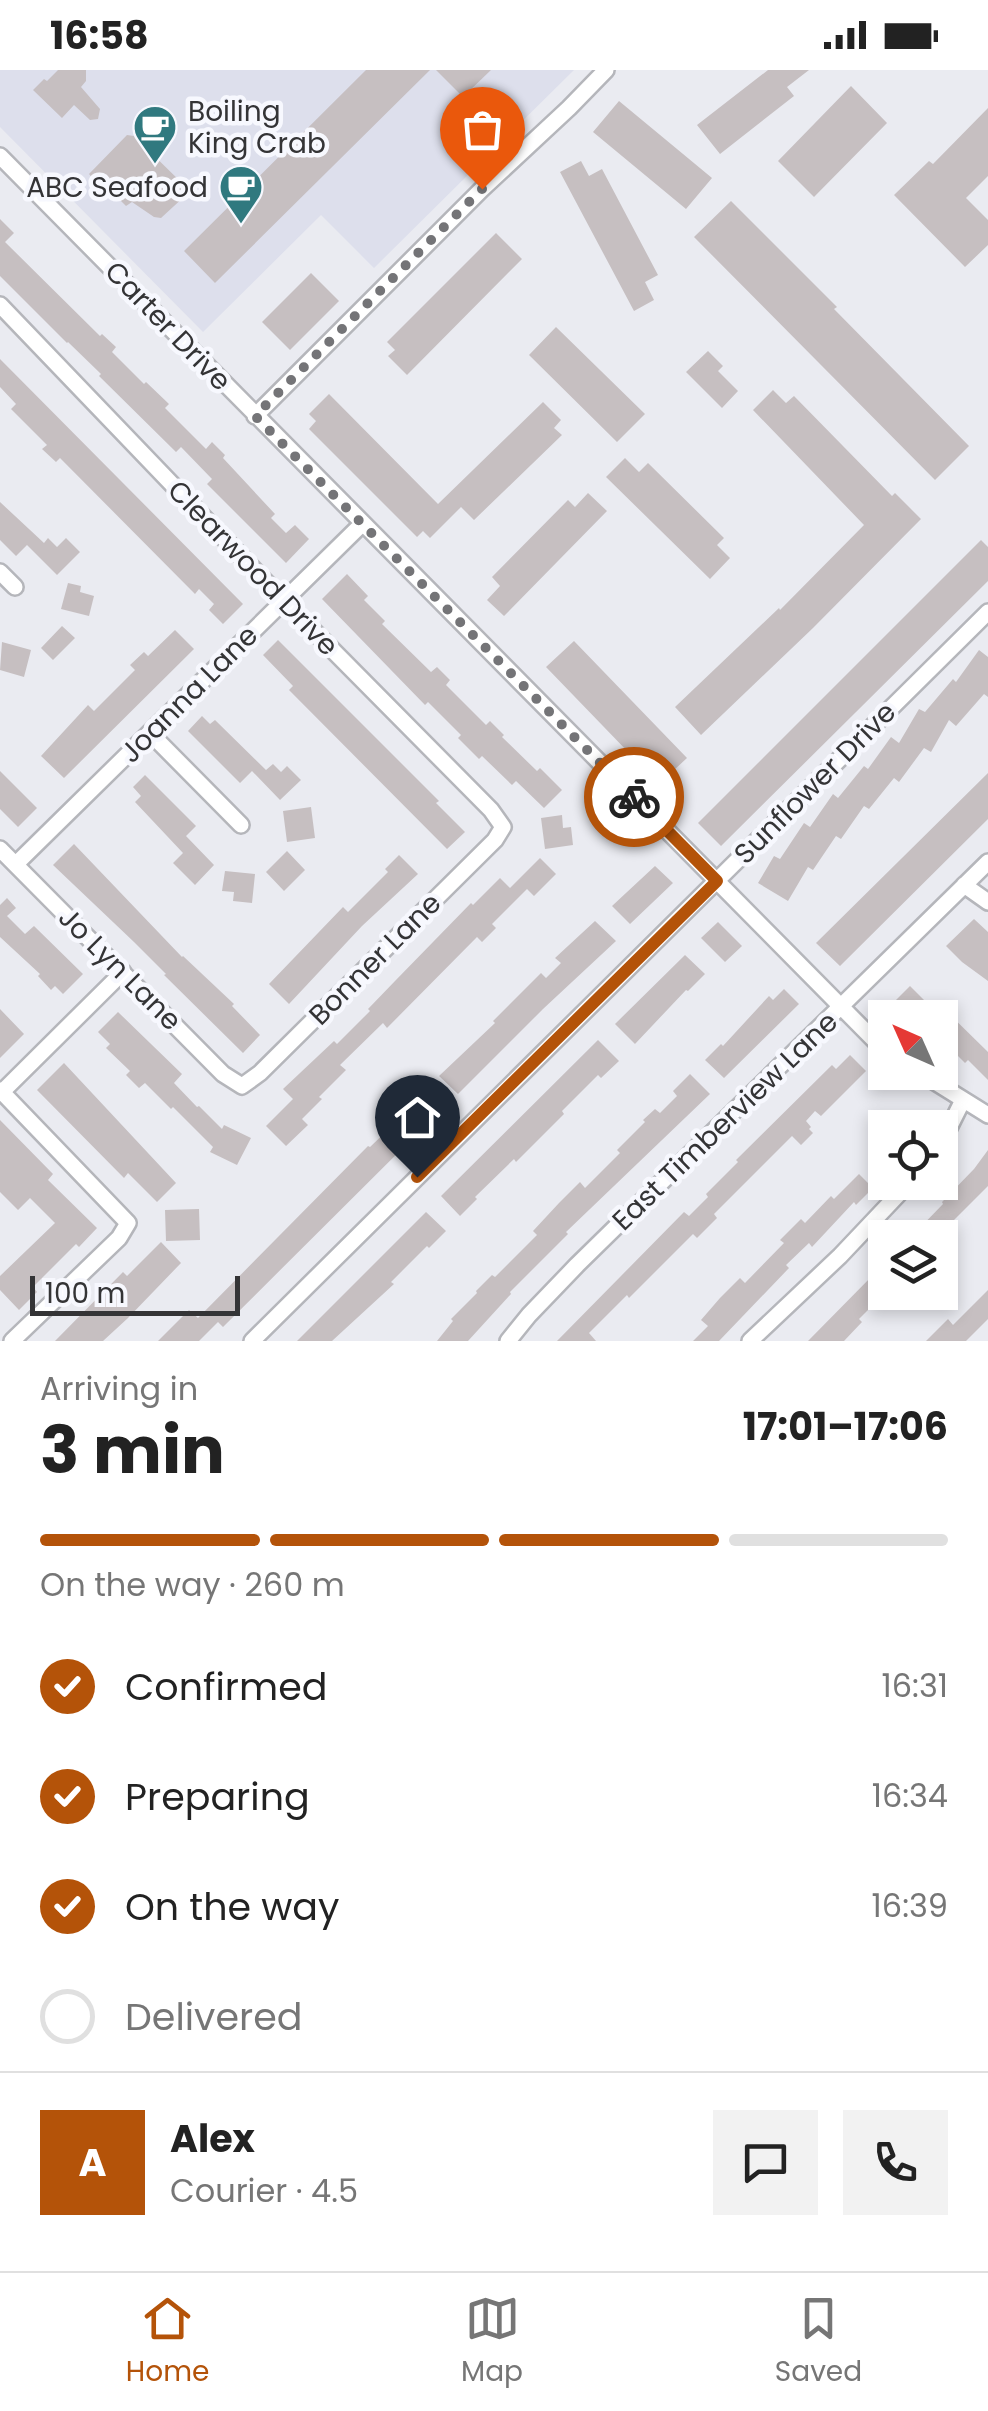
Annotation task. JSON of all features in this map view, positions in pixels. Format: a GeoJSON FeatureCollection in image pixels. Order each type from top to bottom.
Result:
{"type":"FeatureCollection","features":[{"type":"Feature","properties":{"kind":"street"},"geometry":{"type":"LineString","coordinates":[[255,416],[606,70]]}},
{"type":"Feature","properties":{"kind":"street","name":"Carter Drive"},"geometry":{"type":"LineString","coordinates":[[0,156],[868,1034]]}},
{"type":"Feature","properties":{"kind":"street","name":"Clearwood Drive"},"geometry":{"type":"LineString","coordinates":[[1,309],[504,827]]}},
{"type":"Feature","properties":{"kind":"street","name":"Joanna Lane"},"geometry":{"type":"LineString","coordinates":[[16,864],[363,523]]}},
{"type":"Feature","properties":{"kind":"street"},"geometry":{"type":"LineString","coordinates":[[0,572],[15,588]]}},
{"type":"Feature","properties":{"kind":"street","name":"Sunflower Drive"},"geometry":{"type":"LineString","coordinates":[[252,1341],[988,612]]}},
{"type":"Feature","properties":{"kind":"street"},"geometry":{"type":"LineString","coordinates":[[150,733],[241,825]]}},
{"type":"Feature","properties":{"kind":"street","name":"Bonner Lane"},"geometry":{"type":"LineString","coordinates":[[242,1086],[260,1074],[504,827]]}},
{"type":"Feature","properties":{"kind":"street","name":"Jo Lyn Lane"},"geometry":{"type":"LineString","coordinates":[[0,848],[224,1074],[242,1086]]}},
{"type":"Feature","properties":{"kind":"street","name":"East Timberview Lane"},"geometry":{"type":"LineString","coordinates":[[508,1341],[577,1266],[988,862]]}},
{"type":"Feature","properties":{"kind":"street"},"geometry":{"type":"LineString","coordinates":[[964,885],[988,902]]}},
{"type":"Feature","properties":{"kind":"street"},"geometry":{"type":"LineString","coordinates":[[0,1334],[9,1341],[119,1238],[128,1223],[1,1091],[123,972]]}},
{"type":"Feature","properties":{"kind":"street"},"geometry":{"type":"LineString","coordinates":[[947,1090],[988,1115]]}},
{"type":"Feature","properties":{"kind":"street"},"geometry":{"type":"LineString","coordinates":[[958,1110],[963,1100]]}},
{"type":"Feature","properties":{"kind":"street"},"geometry":{"type":"LineString","coordinates":[[750,1341],[893,1200]]}},
{"type":"Feature","properties":{"kind":"shaded area"},"geometry":{"type":"Polygon","coordinates":[[[0,70],[574,70],[374,268],[321,215],[203,332],[0,127],[0,70]]]}},
{"type":"Feature","properties":{"kind":"building"},"geometry":{"type":"Polygon","coordinates":[[[58,70],[86,70],[86,81],[81,87],[100,109],[98,119],[90,120],[74,105],[62,118],[33,90],[58,70]]]}},
{"type":"Feature","properties":{"kind":"building"},"geometry":{"type":"Polygon","coordinates":[[[366,70],[430,70],[215,283],[184,251],[366,70]]]}},
{"type":"Feature","properties":{"kind":"building"},"geometry":{"type":"Polygon","coordinates":[[[436,70],[491,70],[463,97],[436,70]]]}},
{"type":"Feature","properties":{"kind":"building"},"geometry":{"type":"Polygon","coordinates":[[[768,70],[809,70],[787,87],[794,96],[720,154],[697,125],[768,70]]]}},
{"type":"Feature","properties":{"kind":"building"},"geometry":{"type":"Polygon","coordinates":[[[851,86],[887,123],[814,197],[778,161],[851,86]]]}},
{"type":"Feature","properties":{"kind":"building"},"geometry":{"type":"Polygon","coordinates":[[[619,101],[712,178],[686,209],[593,132],[619,101]]]}},
{"type":"Feature","properties":{"kind":"building"},"geometry":{"type":"Polygon","coordinates":[[[988,108],[988,176],[966,198],[988,220],[988,245],[965,267],[894,195],[929,161],[933,164],[988,108]]]}},
{"type":"Feature","properties":{"kind":"building"},"geometry":{"type":"Polygon","coordinates":[[[127,135],[134,136],[186,187],[186,195],[161,218],[132,202],[126,206],[89,174],[127,135]]]}},
{"type":"Feature","properties":{"kind":"building"},"geometry":{"type":"Polygon","coordinates":[[[581,161],[589,176],[602,169],[658,275],[645,282],[654,300],[634,311],[560,172],[581,161]]]}},
{"type":"Feature","properties":{"kind":"building"},"geometry":{"type":"Polygon","coordinates":[[[731,201],[969,446],[935,480],[694,237],[731,201]]]}},
{"type":"Feature","properties":{"kind":"building"},"geometry":{"type":"Polygon","coordinates":[[[0,219],[14,233],[5,242],[100,336],[116,347],[112,352],[169,404],[165,408],[206,449],[212,442],[225,455],[223,458],[275,514],[271,518],[286,533],[295,525],[309,539],[286,563],[207,484],[212,479],[181,447],[176,452],[0,276],[0,219]]]}},
{"type":"Feature","properties":{"kind":"building"},"geometry":{"type":"Polygon","coordinates":[[[496,233],[522,259],[407,375],[388,356],[395,350],[387,342],[496,233]]]}},
{"type":"Feature","properties":{"kind":"building"},"geometry":{"type":"Polygon","coordinates":[[[311,273],[339,301],[290,350],[262,322],[311,273]]]}},
{"type":"Feature","properties":{"kind":"building"},"geometry":{"type":"Polygon","coordinates":[[[556,327],[645,414],[617,442],[529,355],[556,327]]]}},
{"type":"Feature","properties":{"kind":"building"},"geometry":{"type":"Polygon","coordinates":[[[708,351],[723,366],[718,371],[738,391],[722,408],[686,372],[708,351]]]}},
{"type":"Feature","properties":{"kind":"building"},"geometry":{"type":"Polygon","coordinates":[[[0,359],[243,604],[223,624],[209,610],[214,604],[199,589],[195,594],[60,458],[56,462],[42,449],[47,445],[11,409],[16,404],[0,387],[0,359]]]}},
{"type":"Feature","properties":{"kind":"building"},"geometry":{"type":"Polygon","coordinates":[[[773,390],[786,403],[794,396],[892,496],[895,493],[921,519],[701,735],[675,707],[864,525],[753,410],[773,390]]]}},
{"type":"Feature","properties":{"kind":"building"},"geometry":{"type":"Polygon","coordinates":[[[329,394],[438,504],[543,402],[561,420],[554,428],[562,435],[474,520],[461,507],[430,538],[423,531],[417,537],[309,429],[316,421],[309,414],[329,394]]]}},
{"type":"Feature","properties":{"kind":"building"},"geometry":{"type":"Polygon","coordinates":[[[625,458],[639,472],[648,463],[724,538],[717,545],[730,558],[710,579],[606,477],[625,458]]]}},
{"type":"Feature","properties":{"kind":"building"},"geometry":{"type":"Polygon","coordinates":[[[588,493],[607,511],[504,616],[487,600],[500,586],[492,577],[568,500],[575,507],[588,493]]]}},
{"type":"Feature","properties":{"kind":"building"},"geometry":{"type":"Polygon","coordinates":[[[0,502],[44,543],[48,538],[57,547],[66,538],[80,552],[57,575],[27,545],[16,556],[0,540],[0,502]]]}},
{"type":"Feature","properties":{"kind":"building"},"geometry":{"type":"Polygon","coordinates":[[[981,540],[988,547],[988,581],[721,846],[698,823],[981,540]]]}},
{"type":"Feature","properties":{"kind":"building"},"geometry":{"type":"Polygon","coordinates":[[[347,574],[368,596],[364,600],[385,621],[382,624],[431,672],[437,667],[450,680],[446,685],[486,725],[490,721],[537,771],[540,768],[562,790],[544,808],[516,781],[512,785],[482,756],[479,759],[458,738],[461,735],[428,702],[425,705],[322,599],[347,574]]]}},
{"type":"Feature","properties":{"kind":"building"},"geometry":{"type":"Polygon","coordinates":[[[68,583],[81,586],[80,592],[94,596],[89,616],[61,609],[68,583]]]}},
{"type":"Feature","properties":{"kind":"building"},"geometry":{"type":"Polygon","coordinates":[[[62,626],[75,638],[53,660],[41,648],[62,626]]]}},
{"type":"Feature","properties":{"kind":"building"},"geometry":{"type":"Polygon","coordinates":[[[175,630],[194,649],[64,778],[41,756],[88,705],[94,711],[135,670],[130,665],[144,652],[148,656],[175,630]]]}},
{"type":"Feature","properties":{"kind":"building"},"geometry":{"type":"Polygon","coordinates":[[[278,640],[439,801],[436,803],[465,832],[447,849],[289,690],[293,686],[263,655],[278,640]]]}},
{"type":"Feature","properties":{"kind":"building"},"geometry":{"type":"Polygon","coordinates":[[[574,641],[687,758],[659,784],[546,667],[574,641]]]}},
{"type":"Feature","properties":{"kind":"building"},"geometry":{"type":"Polygon","coordinates":[[[2,642],[31,650],[24,677],[0,670],[2,642]]]}},
{"type":"Feature","properties":{"kind":"building"},"geometry":{"type":"Polygon","coordinates":[[[979,650],[988,657],[988,697],[984,694],[956,726],[949,720],[931,752],[924,748],[899,782],[894,778],[869,809],[864,806],[841,839],[836,836],[813,870],[808,867],[788,901],[758,883],[774,856],[780,859],[804,823],[810,827],[833,794],[838,798],[864,766],[868,769],[891,737],[899,743],[919,709],[925,712],[953,679],[956,682],[979,650]]]}},
{"type":"Feature","properties":{"kind":"building"},"geometry":{"type":"Polygon","coordinates":[[[202,716],[210,724],[215,720],[266,770],[273,764],[281,772],[287,766],[301,780],[280,800],[252,771],[240,783],[188,731],[202,716]]]}},
{"type":"Feature","properties":{"kind":"building"},"geometry":{"type":"Polygon","coordinates":[[[0,771],[37,808],[18,827],[0,809],[0,771]]]}},
{"type":"Feature","properties":{"kind":"building"},"geometry":{"type":"Polygon","coordinates":[[[988,773],[988,819],[840,966],[816,943],[988,773]]]}},
{"type":"Feature","properties":{"kind":"building"},"geometry":{"type":"Polygon","coordinates":[[[145,775],[196,826],[186,836],[214,865],[195,885],[173,863],[183,853],[135,802],[141,796],[133,787],[145,775]]]}},
{"type":"Feature","properties":{"kind":"building"},"geometry":{"type":"Polygon","coordinates":[[[311,807],[315,838],[287,842],[283,811],[311,807]]]}},
{"type":"Feature","properties":{"kind":"building"},"geometry":{"type":"Polygon","coordinates":[[[562,815],[563,828],[571,827],[573,845],[545,849],[541,818],[562,815]]]}},
{"type":"Feature","properties":{"kind":"building"},"geometry":{"type":"Polygon","coordinates":[[[74,844],[182,957],[234,1004],[260,1035],[243,1053],[53,865],[74,844]]]}},
{"type":"Feature","properties":{"kind":"building"},"geometry":{"type":"Polygon","coordinates":[[[287,851],[305,870],[284,891],[266,872],[287,851]]]}},
{"type":"Feature","properties":{"kind":"building"},"geometry":{"type":"Polygon","coordinates":[[[399,855],[418,874],[362,926],[289,1004],[269,984],[343,907],[348,912],[388,872],[385,869],[399,855]]]}},
{"type":"Feature","properties":{"kind":"building"},"geometry":{"type":"Polygon","coordinates":[[[540,858],[556,874],[534,896],[527,889],[492,924],[496,928],[482,942],[477,937],[387,1028],[383,1023],[340,1065],[346,1070],[319,1097],[322,1099],[302,1119],[308,1125],[286,1146],[266,1126],[293,1099],[283,1089],[334,1041],[337,1044],[471,903],[500,878],[510,888],[540,858]]]}},
{"type":"Feature","properties":{"kind":"building"},"geometry":{"type":"Polygon","coordinates":[[[655,866],[673,883],[630,924],[612,906],[655,866]]]}},
{"type":"Feature","properties":{"kind":"building"},"geometry":{"type":"Polygon","coordinates":[[[225,871],[255,874],[252,903],[233,901],[234,892],[222,891],[225,871]]]}},
{"type":"Feature","properties":{"kind":"building"},"geometry":{"type":"Polygon","coordinates":[[[7,898],[16,908],[7,916],[25,934],[34,926],[83,974],[63,994],[55,986],[51,990],[40,974],[0,937],[0,905],[7,898]]]}},
{"type":"Feature","properties":{"kind":"building"},"geometry":{"type":"Polygon","coordinates":[[[974,919],[988,932],[988,981],[946,946],[974,919]]]}},
{"type":"Feature","properties":{"kind":"building"},"geometry":{"type":"Polygon","coordinates":[[[595,921],[616,941],[458,1094],[439,1076],[541,973],[546,978],[561,963],[555,958],[595,921]]]}},
{"type":"Feature","properties":{"kind":"building"},"geometry":{"type":"Polygon","coordinates":[[[718,922],[742,946],[725,962],[701,938],[718,922]]]}},
{"type":"Feature","properties":{"kind":"building"},"geometry":{"type":"Polygon","coordinates":[[[685,955],[705,974],[635,1044],[615,1024],[685,955]]]}},
{"type":"Feature","properties":{"kind":"building"},"geometry":{"type":"Polygon","coordinates":[[[910,986],[924,1000],[896,1000],[910,986]]]}},
{"type":"Feature","properties":{"kind":"building"},"geometry":{"type":"Polygon","coordinates":[[[784,989],[799,1004],[724,1078],[705,1060],[769,996],[773,1000],[784,989]]]}},
{"type":"Feature","properties":{"kind":"building"},"geometry":{"type":"Polygon","coordinates":[[[0,1009],[24,1034],[0,1058],[0,1009]]]}},
{"type":"Feature","properties":{"kind":"building"},"geometry":{"type":"Polygon","coordinates":[[[118,1012],[182,1074],[174,1083],[197,1107],[222,1129],[224,1125],[251,1138],[237,1165],[210,1152],[213,1147],[173,1107],[145,1083],[139,1088],[126,1075],[130,1071],[106,1048],[110,1044],[98,1032],[118,1012]]]}},
{"type":"Feature","properties":{"kind":"building"},"geometry":{"type":"Polygon","coordinates":[[[958,1023],[988,1052],[988,1080],[968,1060],[965,1063],[958,1056],[958,1023]]]}},
{"type":"Feature","properties":{"kind":"building"},"geometry":{"type":"Polygon","coordinates":[[[598,1040],[619,1061],[601,1078],[598,1075],[460,1216],[441,1196],[598,1040]]]}},
{"type":"Feature","properties":{"kind":"building"},"geometry":{"type":"Polygon","coordinates":[[[850,1055],[866,1071],[821,1116],[815,1111],[806,1121],[813,1133],[801,1145],[792,1136],[714,1214],[717,1218],[697,1238],[693,1234],[589,1333],[596,1341],[557,1341],[684,1212],[689,1216],[708,1197],[706,1194],[736,1160],[832,1065],[836,1069],[850,1055]]]}},
{"type":"Feature","properties":{"kind":"building"},"geometry":{"type":"Polygon","coordinates":[[[64,1063],[176,1183],[157,1202],[128,1173],[124,1178],[37,1090],[64,1063]]]}},
{"type":"Feature","properties":{"kind":"building"},"geometry":{"type":"Polygon","coordinates":[[[690,1074],[710,1094],[566,1232],[468,1341],[437,1341],[476,1291],[537,1235],[533,1231],[559,1203],[580,1182],[585,1188],[620,1153],[617,1150],[643,1120],[655,1109],[660,1113],[677,1096],[673,1091],[690,1074]]]}},
{"type":"Feature","properties":{"kind":"building"},"geometry":{"type":"Polygon","coordinates":[[[425,1096],[440,1111],[223,1327],[218,1322],[199,1341],[158,1341],[189,1310],[198,1318],[368,1146],[398,1124],[425,1096]]]}},
{"type":"Feature","properties":{"kind":"building"},"geometry":{"type":"Polygon","coordinates":[[[0,1120],[53,1174],[48,1180],[97,1228],[33,1287],[37,1292],[19,1310],[0,1290],[0,1276],[55,1223],[30,1198],[18,1210],[0,1192],[0,1120]]]}},
{"type":"Feature","properties":{"kind":"building"},"geometry":{"type":"Polygon","coordinates":[[[988,1150],[988,1186],[954,1220],[927,1220],[944,1200],[958,1200],[958,1186],[988,1150]]]}},
{"type":"Feature","properties":{"kind":"building"},"geometry":{"type":"Polygon","coordinates":[[[859,1174],[868,1183],[868,1193],[856,1205],[854,1202],[812,1247],[809,1243],[786,1265],[789,1268],[719,1341],[693,1341],[708,1326],[701,1320],[720,1298],[740,1278],[745,1283],[784,1243],[780,1240],[801,1219],[805,1223],[831,1196],[834,1199],[859,1174]]]}},
{"type":"Feature","properties":{"kind":"building"},"geometry":{"type":"Polygon","coordinates":[[[199,1209],[200,1240],[166,1241],[165,1210],[199,1209]]]}},
{"type":"Feature","properties":{"kind":"building"},"geometry":{"type":"Polygon","coordinates":[[[426,1212],[446,1231],[391,1282],[394,1284],[332,1341],[297,1341],[426,1212]]]}},
{"type":"Feature","properties":{"kind":"building"},"geometry":{"type":"Polygon","coordinates":[[[161,1242],[181,1263],[128,1318],[103,1341],[55,1341],[123,1272],[127,1276],[161,1242]]]}},
{"type":"Feature","properties":{"kind":"building"},"geometry":{"type":"Polygon","coordinates":[[[868,1280],[868,1310],[844,1341],[808,1341],[868,1280]]]}},
{"type":"Feature","properties":{"kind":"building"},"geometry":{"type":"Polygon","coordinates":[[[988,1290],[988,1319],[966,1341],[926,1341],[948,1319],[953,1325],[988,1290]]]}},
{"type":"Feature","properties":{"kind":"way so far"},"geometry":{"type":"LineString","coordinates":[[482,189],[255,416],[634,797]]}},
{"type":"Feature","properties":{"kind":"place","name":"Boiling King Crab"},"geometry":{"type":"Point","coordinates":[155,165]}},
{"type":"Feature","properties":{"kind":"place","name":"ABC Seafood"},"geometry":{"type":"Point","coordinates":[241,225]}},
{"type":"Feature","properties":{"kind":"route"},"geometry":{"type":"LineString","coordinates":[[417,1177],[717,881],[634,797]]}}]}
